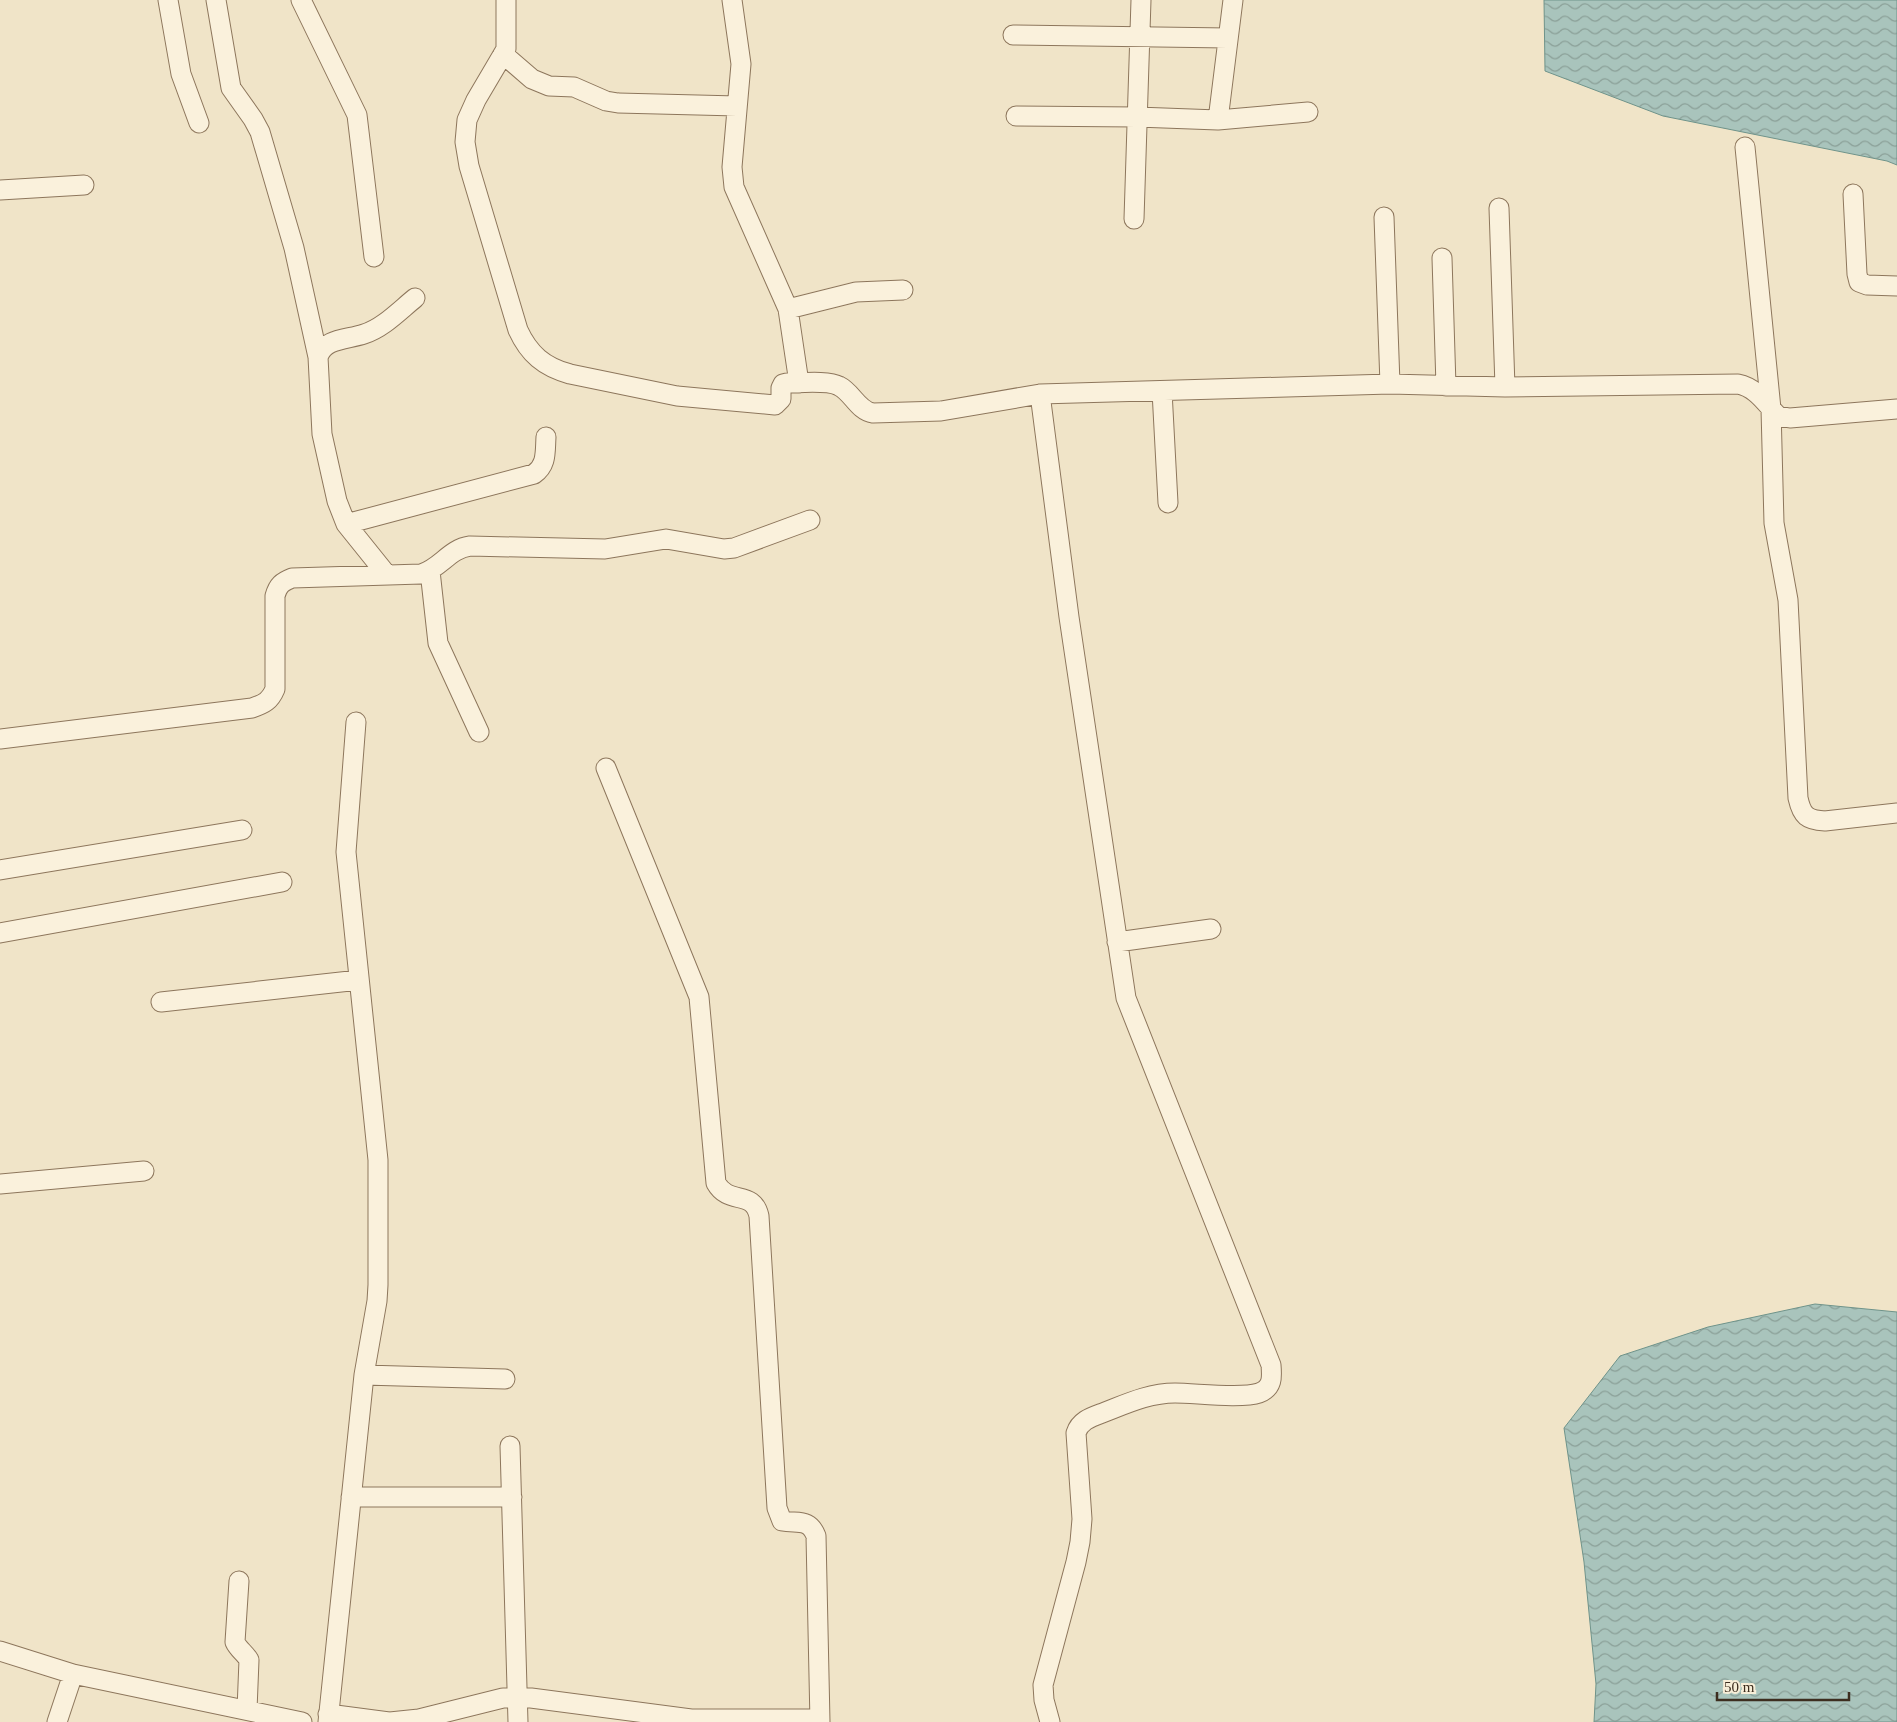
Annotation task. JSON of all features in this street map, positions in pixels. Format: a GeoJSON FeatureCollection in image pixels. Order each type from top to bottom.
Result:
{"type":"FeatureCollection","features":[{"type":"Feature","properties":{"kind":"street"},"geometry":{"type":"LineString","coordinates":[[168,0],[181,74],[199,123]]}},
{"type":"Feature","properties":{"kind":"street"},"geometry":{"type":"LineString","coordinates":[[216,0],[231,88],[253,118],[260,132],[294,248],[318,357],[322,434],[336,501],[346,524],[387,575]]}},
{"type":"Feature","properties":{"kind":"street"},"geometry":{"type":"LineString","coordinates":[[300,0],[357,115],[374,257]]}},
{"type":"Feature","properties":{"kind":"street"},"geometry":{"type":"LineString","coordinates":[[506,0],[506,48],[476,100],[467,120],[465,142],[468,166],[518,330],[532,354],[555,370],[677,396],[775,405],[781,399],[783,384],[834,384],[839,386],[864,410],[873,414],[941,411],[1040,394],[1390,384],[1505,387],[1738,384],[1756,392],[1778,416],[1790,418],[1897,409]]}},
{"type":"Feature","properties":{"kind":"street"},"geometry":{"type":"LineString","coordinates":[[732,0],[741,64],[732,166],[734,187],[788,309],[799,383]]}},
{"type":"Feature","properties":{"kind":"street"},"geometry":{"type":"LineString","coordinates":[[1134,219],[1141,0]]}},
{"type":"Feature","properties":{"kind":"street"},"geometry":{"type":"LineString","coordinates":[[1218,120],[1233,0]]}},
{"type":"Feature","properties":{"kind":"street"},"geometry":{"type":"LineString","coordinates":[[1013,35],[1228,38]]}},
{"type":"Feature","properties":{"kind":"street"},"geometry":{"type":"LineString","coordinates":[[503,54],[532,79],[549,86],[574,87],[606,101],[618,103],[737,106]]}},
{"type":"Feature","properties":{"kind":"street"},"geometry":{"type":"LineString","coordinates":[[1016,116],[1218,120],[1308,112]]}},
{"type":"Feature","properties":{"kind":"street"},"geometry":{"type":"LineString","coordinates":[[1745,147],[1771,409],[1773,516],[1788,600],[1800,808],[1806,816],[1814,820],[1825,821],[1897,813]]}},
{"type":"Feature","properties":{"kind":"street"},"geometry":{"type":"LineString","coordinates":[[0,190],[84,185]]}},
{"type":"Feature","properties":{"kind":"street"},"geometry":{"type":"LineString","coordinates":[[1853,194],[1857,274],[1860,282],[1867,285],[1897,286]]}},
{"type":"Feature","properties":{"kind":"street"},"geometry":{"type":"LineString","coordinates":[[1499,208],[1505,387]]}},
{"type":"Feature","properties":{"kind":"street"},"geometry":{"type":"LineString","coordinates":[[1384,217],[1390,384]]}},
{"type":"Feature","properties":{"kind":"street"},"geometry":{"type":"LineString","coordinates":[[1442,258],[1446,386]]}},
{"type":"Feature","properties":{"kind":"street"},"geometry":{"type":"LineString","coordinates":[[788,309],[856,292],[903,290]]}},
{"type":"Feature","properties":{"kind":"street"},"geometry":{"type":"LineString","coordinates":[[318,357],[321,350],[328,343],[373,330],[414,298]]}},
{"type":"Feature","properties":{"kind":"street"},"geometry":{"type":"LineString","coordinates":[[1162,391],[1168,503]]}},
{"type":"Feature","properties":{"kind":"street"},"geometry":{"type":"LineString","coordinates":[[1040,394],[1069,617],[1126,998],[1271,1365],[1272,1378],[1270,1386],[1264,1390],[1259,1393],[1246,1395],[1173,1393],[1150,1395],[1089,1418],[1079,1425],[1076,1433],[1082,1519],[1076,1562],[1043,1685],[1044,1700],[1050,1722]]}},
{"type":"Feature","properties":{"kind":"street"},"geometry":{"type":"LineString","coordinates":[[346,524],[534,474],[542,469],[546,438]]}},
{"type":"Feature","properties":{"kind":"street"},"geometry":{"type":"LineString","coordinates":[[0,739],[252,708],[263,704],[271,699],[275,689],[275,596],[278,586],[292,578],[421,574],[430,571],[460,547],[470,546],[605,548],[666,539],[724,549],[734,548],[810,520]]}},
{"type":"Feature","properties":{"kind":"street"},"geometry":{"type":"LineString","coordinates":[[430,571],[438,643],[479,732]]}},
{"type":"Feature","properties":{"kind":"street"},"geometry":{"type":"LineString","coordinates":[[356,722],[346,852],[378,1160],[377,1301],[364,1375],[328,1718],[390,1722],[419,1719],[503,1698],[531,1698],[676,1718],[820,1721],[816,1536],[813,1527],[805,1523],[782,1521],[777,1508],[757,1207],[750,1200],[728,1196],[720,1190],[716,1183],[698,997],[606,768]]}},
{"type":"Feature","properties":{"kind":"street"},"geometry":{"type":"LineString","coordinates":[[0,870],[242,830]]}},
{"type":"Feature","properties":{"kind":"street"},"geometry":{"type":"LineString","coordinates":[[0,932],[282,882]]}},
{"type":"Feature","properties":{"kind":"street"},"geometry":{"type":"LineString","coordinates":[[1117,942],[1212,929]]}},
{"type":"Feature","properties":{"kind":"street"},"geometry":{"type":"LineString","coordinates":[[161,1002],[359,980]]}},
{"type":"Feature","properties":{"kind":"street"},"geometry":{"type":"LineString","coordinates":[[0,1184],[144,1170]]}},
{"type":"Feature","properties":{"kind":"street"},"geometry":{"type":"LineString","coordinates":[[364,1375],[505,1379]]}},
{"type":"Feature","properties":{"kind":"street"},"geometry":{"type":"LineString","coordinates":[[510,1446],[518,1722]]}},
{"type":"Feature","properties":{"kind":"street"},"geometry":{"type":"LineString","coordinates":[[351,1497],[512,1497]]}},
{"type":"Feature","properties":{"kind":"street"},"geometry":{"type":"LineString","coordinates":[[238,1581],[235,1642],[249,1660],[247,1710]]}},
{"type":"Feature","properties":{"kind":"street"},"geometry":{"type":"LineString","coordinates":[[0,1651],[73,1674],[302,1722]]}},
{"type":"Feature","properties":{"kind":"street"},"geometry":{"type":"LineString","coordinates":[[57,1722],[73,1674]]}},
{"type":"Feature","properties":{"kind":"water"},"geometry":{"type":"Polygon","coordinates":[[[1544,0],[1897,0],[1897,165],[1887,161],[1663,116],[1545,71],[1544,0]]]}},
{"type":"Feature","properties":{"kind":"water"},"geometry":{"type":"Polygon","coordinates":[[[1815,1304],[1897,1312],[1897,1722],[1594,1722],[1596,1684],[1584,1562],[1564,1428],[1620,1356],[1708,1327],[1815,1304]]]}}]}
